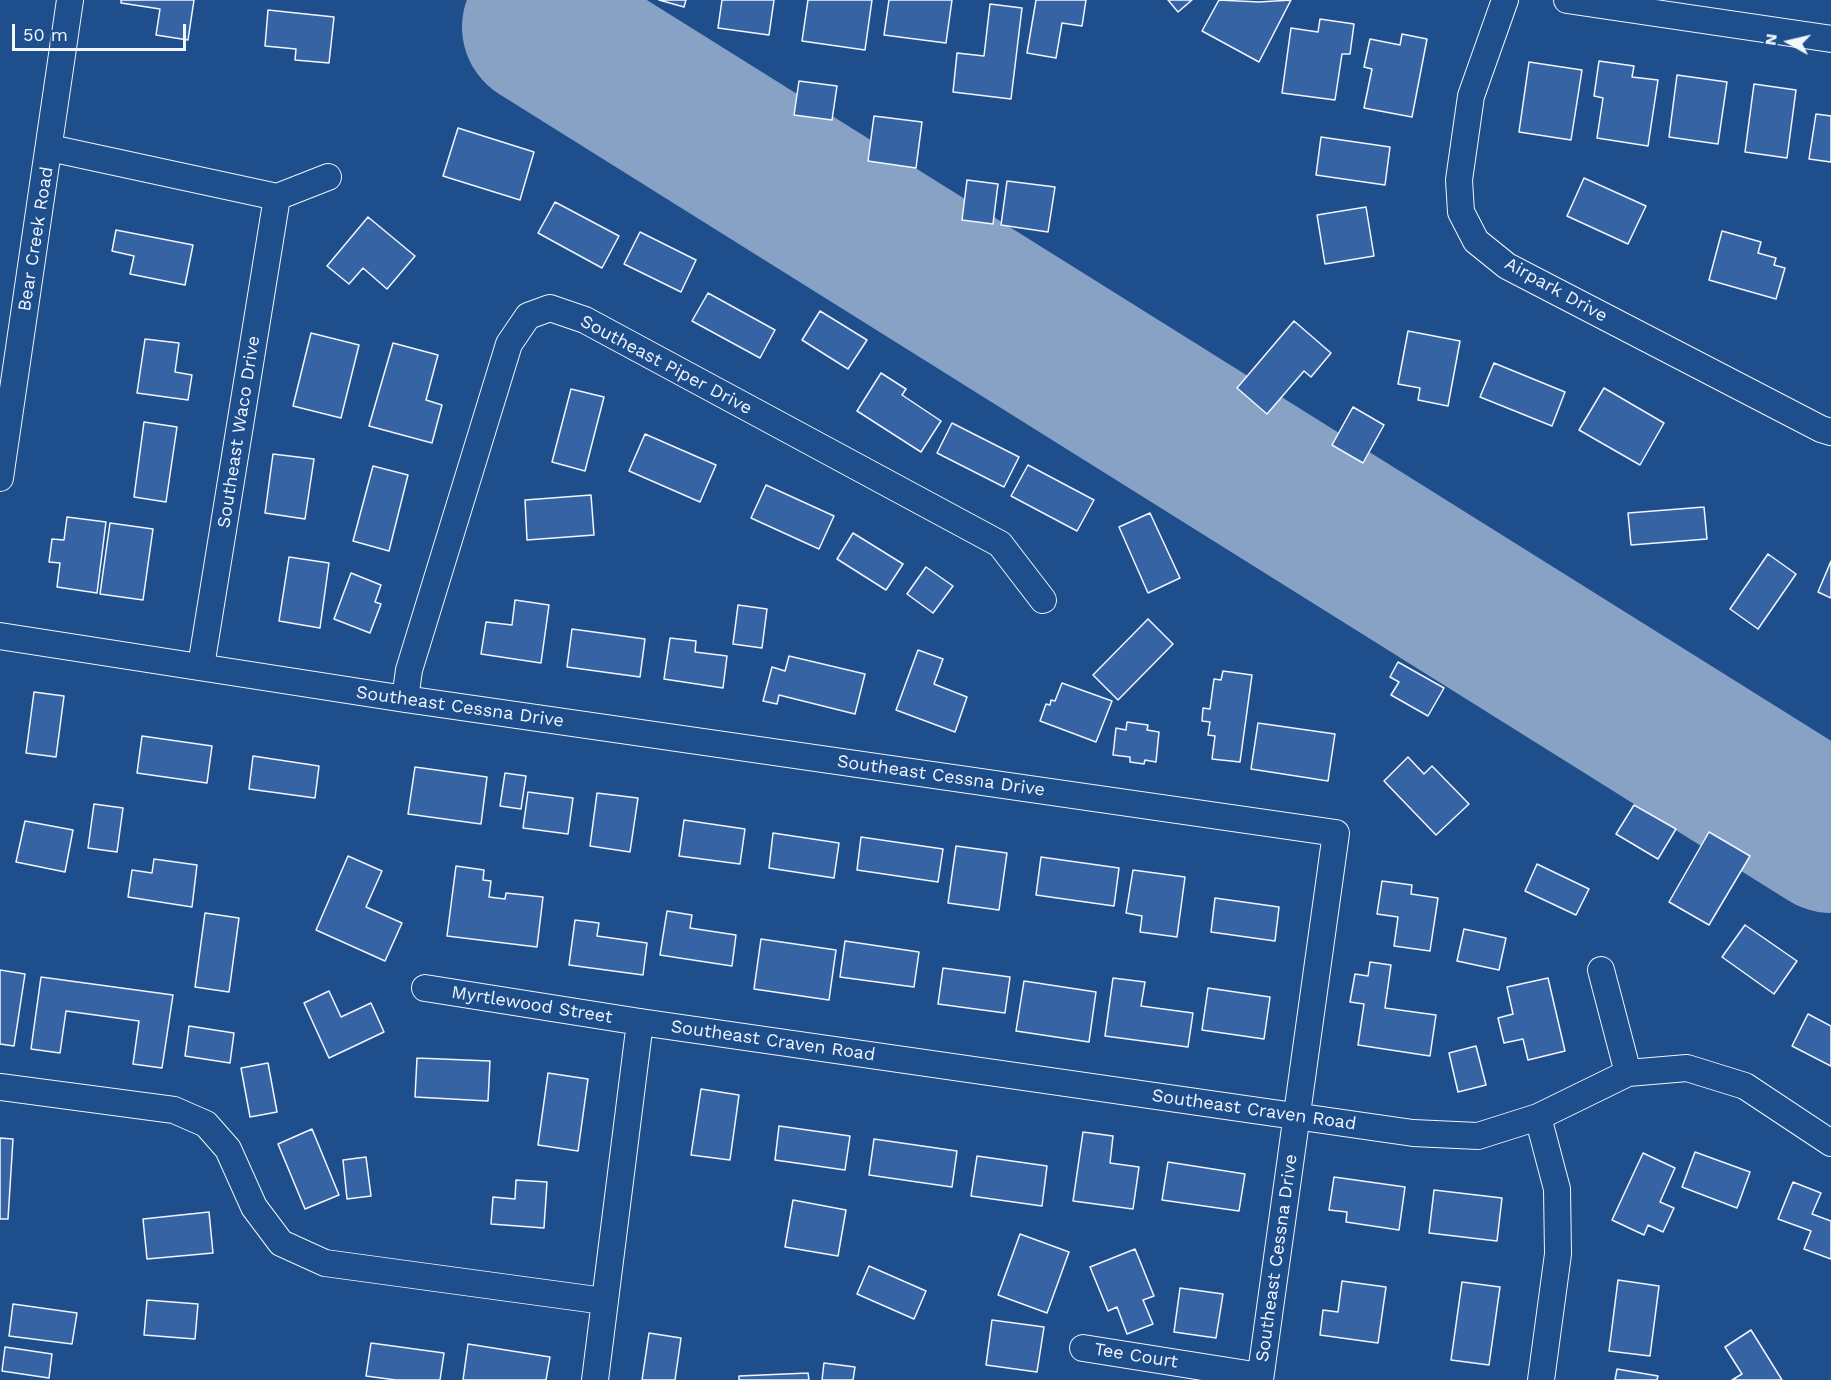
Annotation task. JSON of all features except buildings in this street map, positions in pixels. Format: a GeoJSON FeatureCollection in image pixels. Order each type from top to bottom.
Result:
{"type":"FeatureCollection","features":[{"type":"Feature","properties":{"kind":"street","name":"Bear Creek Road"},"geometry":{"type":"LineString","coordinates":[[0,478],[70,0]]}},
{"type":"Feature","properties":{"kind":"street","name":"Airpark Drive"},"geometry":{"type":"LineString","coordinates":[[1505,0],[1470,96],[1459,180],[1461,212],[1476,241],[1507,266],[1821,429],[1831,432]]}},
{"type":"Feature","properties":{"kind":"street"},"geometry":{"type":"LineString","coordinates":[[1567,0],[1831,39]]}},
{"type":"Feature","properties":{"kind":"street"},"geometry":{"type":"LineString","coordinates":[[50,148],[277,197],[328,177]]}},
{"type":"Feature","properties":{"kind":"street","name":"Southeast Waco Drive"},"geometry":{"type":"LineString","coordinates":[[201,666],[277,197]]}},
{"type":"Feature","properties":{"kind":"street","name":"Southeast Piper Drive"},"geometry":{"type":"LineString","coordinates":[[405,699],[409,670],[509,344],[528,316],[550,308],[585,320],[1000,544],[1043,600]]}},
{"type":"Feature","properties":{"kind":"street","name":"Southeast Cessna Drive"},"geometry":{"type":"LineString","coordinates":[[0,636],[405,699],[1336,833],[1260,1378]]}},
{"type":"Feature","properties":{"kind":"street"},"geometry":{"type":"LineString","coordinates":[[1600,970],[1628,1073]]}},
{"type":"Feature","properties":{"kind":"street","name":"Myrtlewood Street"},"geometry":{"type":"LineString","coordinates":[[425,988],[640,1022]]}},
{"type":"Feature","properties":{"kind":"street"},"geometry":{"type":"LineString","coordinates":[[595,1380],[640,1022]]}},
{"type":"Feature","properties":{"kind":"street","name":"Southeast Craven Road"},"geometry":{"type":"LineString","coordinates":[[640,1022],[1413,1133],[1479,1136],[1538,1117],[1628,1073],[1687,1068],[1745,1086],[1831,1143]]}},
{"type":"Feature","properties":{"kind":"street"},"geometry":{"type":"LineString","coordinates":[[0,1087],[174,1110],[206,1124],[228,1149],[254,1207],[281,1243],[325,1263],[604,1301]]}},
{"type":"Feature","properties":{"kind":"street"},"geometry":{"type":"LineString","coordinates":[[1538,1117],[1557,1189],[1558,1254],[1540,1380]]}},
{"type":"Feature","properties":{"kind":"street","name":"Tee Court"},"geometry":{"type":"LineString","coordinates":[[1083,1348],[1260,1378]]}},
{"type":"Feature","properties":{"kind":"runway"},"geometry":{"type":"LineString","coordinates":[[541,27],[1831,834]]}}]}
